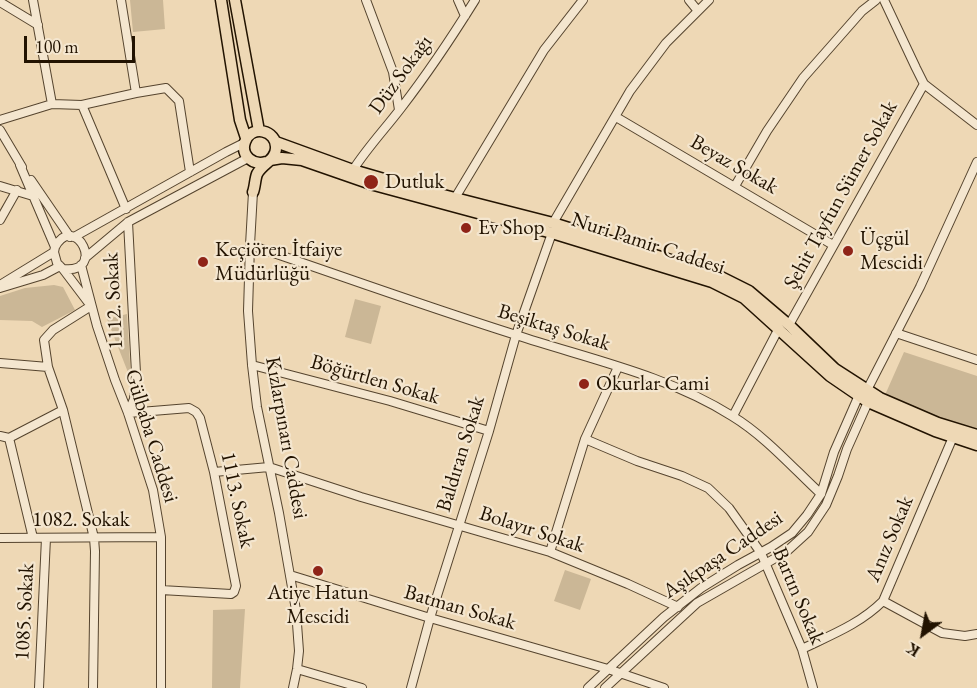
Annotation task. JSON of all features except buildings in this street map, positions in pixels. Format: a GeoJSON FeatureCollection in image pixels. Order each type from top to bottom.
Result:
{"type":"FeatureCollection","features":[{"type":"Feature","properties":{"kind":"main road"},"geometry":{"type":"LineString","coordinates":[[222,0],[245,153],[254,192]]}},
{"type":"Feature","properties":{"kind":"main road"},"geometry":{"type":"LineString","coordinates":[[235,0],[259,130]]}},
{"type":"Feature","properties":{"kind":"main road"},"geometry":{"type":"LineString","coordinates":[[245,141],[249,134],[259,130],[267,132],[276,142],[276,153],[257,175],[254,192]]}},
{"type":"Feature","properties":{"kind":"main road","name":"Nuri Pamir Caddesi"},"geometry":{"type":"LineString","coordinates":[[276,142],[353,170],[552,228],[712,282],[744,298],[784,326],[830,376],[864,396],[935,431],[977,445]]}},
{"type":"Feature","properties":{"kind":"main road"},"geometry":{"type":"LineString","coordinates":[[248,158],[261,164],[268,161]]}},
{"type":"Feature","properties":{"kind":"main road","name":"Nuri Pamir Caddesi"},"geometry":{"type":"LineString","coordinates":[[268,161],[282,158],[302,160],[374,185],[552,228]]}},
{"type":"Feature","properties":{"kind":"main road","name":"Nuri Pamir Caddesi"},"geometry":{"type":"LineString","coordinates":[[864,396],[880,398],[938,423],[977,435]]}},
{"type":"Feature","properties":{"kind":"street"},"geometry":{"type":"LineString","coordinates":[[33,0],[52,104]]}},
{"type":"Feature","properties":{"kind":"street"},"geometry":{"type":"LineString","coordinates":[[121,0],[136,93]]}},
{"type":"Feature","properties":{"kind":"street"},"geometry":{"type":"LineString","coordinates":[[366,0],[393,72],[399,110]]}},
{"type":"Feature","properties":{"kind":"street"},"geometry":{"type":"LineString","coordinates":[[458,0],[465,16]]}},
{"type":"Feature","properties":{"kind":"street","name":"Düz Sokağı"},"geometry":{"type":"LineString","coordinates":[[353,170],[427,73],[475,0]]}},
{"type":"Feature","properties":{"kind":"street"},"geometry":{"type":"LineString","coordinates":[[454,198],[544,50],[583,0]]}},
{"type":"Feature","properties":{"kind":"street"},"geometry":{"type":"LineString","coordinates":[[689,0],[698,11]]}},
{"type":"Feature","properties":{"kind":"street","name":"Baldıran Sokak"},"geometry":{"type":"LineString","coordinates":[[411,688],[516,335],[552,228],[630,91],[666,43],[709,0]]}},
{"type":"Feature","properties":{"kind":"street"},"geometry":{"type":"LineString","coordinates":[[735,186],[767,131],[803,78],[862,11],[876,0]]}},
{"type":"Feature","properties":{"kind":"street"},"geometry":{"type":"LineString","coordinates":[[884,0],[924,84],[977,125]]}},
{"type":"Feature","properties":{"kind":"street"},"geometry":{"type":"LineString","coordinates":[[0,2],[38,25]]}},
{"type":"Feature","properties":{"kind":"street","name":"Şehit Tayfun Sümer Sokak"},"geometry":{"type":"LineString","coordinates":[[733,416],[924,84]]}},
{"type":"Feature","properties":{"kind":"street"},"geometry":{"type":"LineString","coordinates":[[0,120],[52,104],[82,105],[166,88],[179,101],[190,172]]}},
{"type":"Feature","properties":{"kind":"street"},"geometry":{"type":"LineString","coordinates":[[82,105],[126,209]]}},
{"type":"Feature","properties":{"kind":"street","name":"Beyaz Sokak"},"geometry":{"type":"LineString","coordinates":[[616,117],[833,245]]}},
{"type":"Feature","properties":{"kind":"street"},"geometry":{"type":"LineString","coordinates":[[0,130],[20,165],[72,237],[84,245],[86,249],[83,262],[91,306]]}},
{"type":"Feature","properties":{"kind":"street"},"geometry":{"type":"LineString","coordinates":[[0,286],[54,250],[61,240],[72,237],[126,209],[245,141]]}},
{"type":"Feature","properties":{"kind":"street"},"geometry":{"type":"LineString","coordinates":[[0,286],[43,275],[62,267],[71,269],[83,262],[128,222],[248,158]]}},
{"type":"Feature","properties":{"kind":"street","name":"Aşıkpaşa Caddesi"},"geometry":{"type":"LineString","coordinates":[[588,688],[701,588],[792,533],[807,515],[821,494],[834,452],[920,287],[977,162]]}},
{"type":"Feature","properties":{"kind":"street"},"geometry":{"type":"LineString","coordinates":[[20,165],[54,250],[54,258],[91,306]]}},
{"type":"Feature","properties":{"kind":"street"},"geometry":{"type":"LineString","coordinates":[[0,186],[33,196]]}},
{"type":"Feature","properties":{"kind":"street"},"geometry":{"type":"LineString","coordinates":[[0,220],[17,190]]}},
{"type":"Feature","properties":{"kind":"street","name":"Kızlarpınarı Caddesi"},"geometry":{"type":"LineString","coordinates":[[254,192],[248,311],[252,365],[257,407],[296,610],[298,651],[293,688]]}},
{"type":"Feature","properties":{"kind":"street","name":"1112. Sokak"},"geometry":{"type":"LineString","coordinates":[[128,222],[136,373],[134,399],[128,413]]}},
{"type":"Feature","properties":{"kind":"street","name":"Beşiktaş Sokak"},"geometry":{"type":"LineString","coordinates":[[250,245],[516,335],[680,387],[733,416],[757,434],[821,494]]}},
{"type":"Feature","properties":{"kind":"street"},"geometry":{"type":"LineString","coordinates":[[91,306],[53,330],[44,339],[48,367],[63,410],[94,538],[93,688]]}},
{"type":"Feature","properties":{"kind":"street","name":"Gülbaba Caddesi"},"geometry":{"type":"LineString","coordinates":[[91,306],[153,490],[161,537],[162,688]]}},
{"type":"Feature","properties":{"kind":"street"},"geometry":{"type":"LineString","coordinates":[[896,333],[976,358]]}},
{"type":"Feature","properties":{"kind":"street"},"geometry":{"type":"LineString","coordinates":[[0,363],[48,367]]}},
{"type":"Feature","properties":{"kind":"street","name":"Böğürtlen Sokak"},"geometry":{"type":"LineString","coordinates":[[252,365],[390,401],[489,431]]}},
{"type":"Feature","properties":{"kind":"street"},"geometry":{"type":"LineString","coordinates":[[550,552],[585,439],[618,367]]}},
{"type":"Feature","properties":{"kind":"street","name":"Aşıkpaşa Caddesi"},"geometry":{"type":"LineString","coordinates":[[605,688],[697,603],[786,552],[808,532],[826,505],[838,476],[864,396]]}},
{"type":"Feature","properties":{"kind":"street","name":"1113. Sokak"},"geometry":{"type":"LineString","coordinates":[[128,413],[189,408],[200,418],[236,586],[231,594],[161,590]]}},
{"type":"Feature","properties":{"kind":"street"},"geometry":{"type":"LineString","coordinates":[[33,538],[5,437],[63,410]]}},
{"type":"Feature","properties":{"kind":"street","name":"Anız Sokak"},"geometry":{"type":"LineString","coordinates":[[802,649],[851,626],[871,613],[883,601],[953,437]]}},
{"type":"Feature","properties":{"kind":"street","name":"Bartın Sokak"},"geometry":{"type":"LineString","coordinates":[[585,439],[708,488],[729,508],[761,552],[802,649],[813,688]]}},
{"type":"Feature","properties":{"kind":"street"},"geometry":{"type":"LineString","coordinates":[[213,472],[269,467]]}},
{"type":"Feature","properties":{"kind":"street","name":"Bolayır Sokak"},"geometry":{"type":"LineString","coordinates":[[269,467],[361,497],[550,552],[678,607]]}},
{"type":"Feature","properties":{"kind":"street","name":"1082. Sokak"},"geometry":{"type":"LineString","coordinates":[[0,538],[161,537]]}},
{"type":"Feature","properties":{"kind":"street","name":"1085. Sokak"},"geometry":{"type":"LineString","coordinates":[[39,688],[46,538]]}},
{"type":"Feature","properties":{"kind":"street","name":"Batman Sokak"},"geometry":{"type":"LineString","coordinates":[[290,575],[608,669],[664,688]]}},
{"type":"Feature","properties":{"kind":"street"},"geometry":{"type":"LineString","coordinates":[[883,601],[942,633],[965,636],[977,634]]}},
{"type":"Feature","properties":{"kind":"street"},"geometry":{"type":"LineString","coordinates":[[297,669],[362,688]]}},
{"type":"Feature","properties":{"kind":"shaded area"},"geometry":{"type":"Polygon","coordinates":[[[130,0],[163,0],[165,29],[133,32],[130,0]]]}},
{"type":"Feature","properties":{"kind":"shaded area"},"geometry":{"type":"Polygon","coordinates":[[[54,285],[63,287],[75,310],[42,327],[32,321],[0,320],[0,296],[25,288],[54,285]]]}},
{"type":"Feature","properties":{"kind":"shaded area"},"geometry":{"type":"Polygon","coordinates":[[[355,299],[381,306],[371,344],[345,337],[355,299]]]}},
{"type":"Feature","properties":{"kind":"shaded area"},"geometry":{"type":"Polygon","coordinates":[[[127,314],[131,380],[107,319],[127,314]]]}},
{"type":"Feature","properties":{"kind":"shaded area"},"geometry":{"type":"Polygon","coordinates":[[[904,352],[977,376],[977,430],[941,419],[885,395],[904,352]]]}},
{"type":"Feature","properties":{"kind":"shaded area"},"geometry":{"type":"Polygon","coordinates":[[[565,570],[591,579],[580,610],[554,601],[565,570]]]}},
{"type":"Feature","properties":{"kind":"shaded area"},"geometry":{"type":"Polygon","coordinates":[[[245,609],[240,688],[212,688],[213,610],[245,609]]]}},
{"type":"Feature","properties":{"kind":"place","name":"Dutluk"},"geometry":{"type":"Point","coordinates":[371,182]}},
{"type":"Feature","properties":{"kind":"place","name":"Ev Shop"},"geometry":{"type":"Point","coordinates":[466,228]}},
{"type":"Feature","properties":{"kind":"place","name":"Üçgül Mescidi"},"geometry":{"type":"Point","coordinates":[848,251]}},
{"type":"Feature","properties":{"kind":"place","name":"Keçiören İtfaiye Müdürlüğü"},"geometry":{"type":"Point","coordinates":[203,262]}},
{"type":"Feature","properties":{"kind":"place","name":"Okurlar Cami"},"geometry":{"type":"Point","coordinates":[584,384]}},
{"type":"Feature","properties":{"kind":"place","name":"Atiye Hatun Mescidi"},"geometry":{"type":"Point","coordinates":[318,571]}}]}
